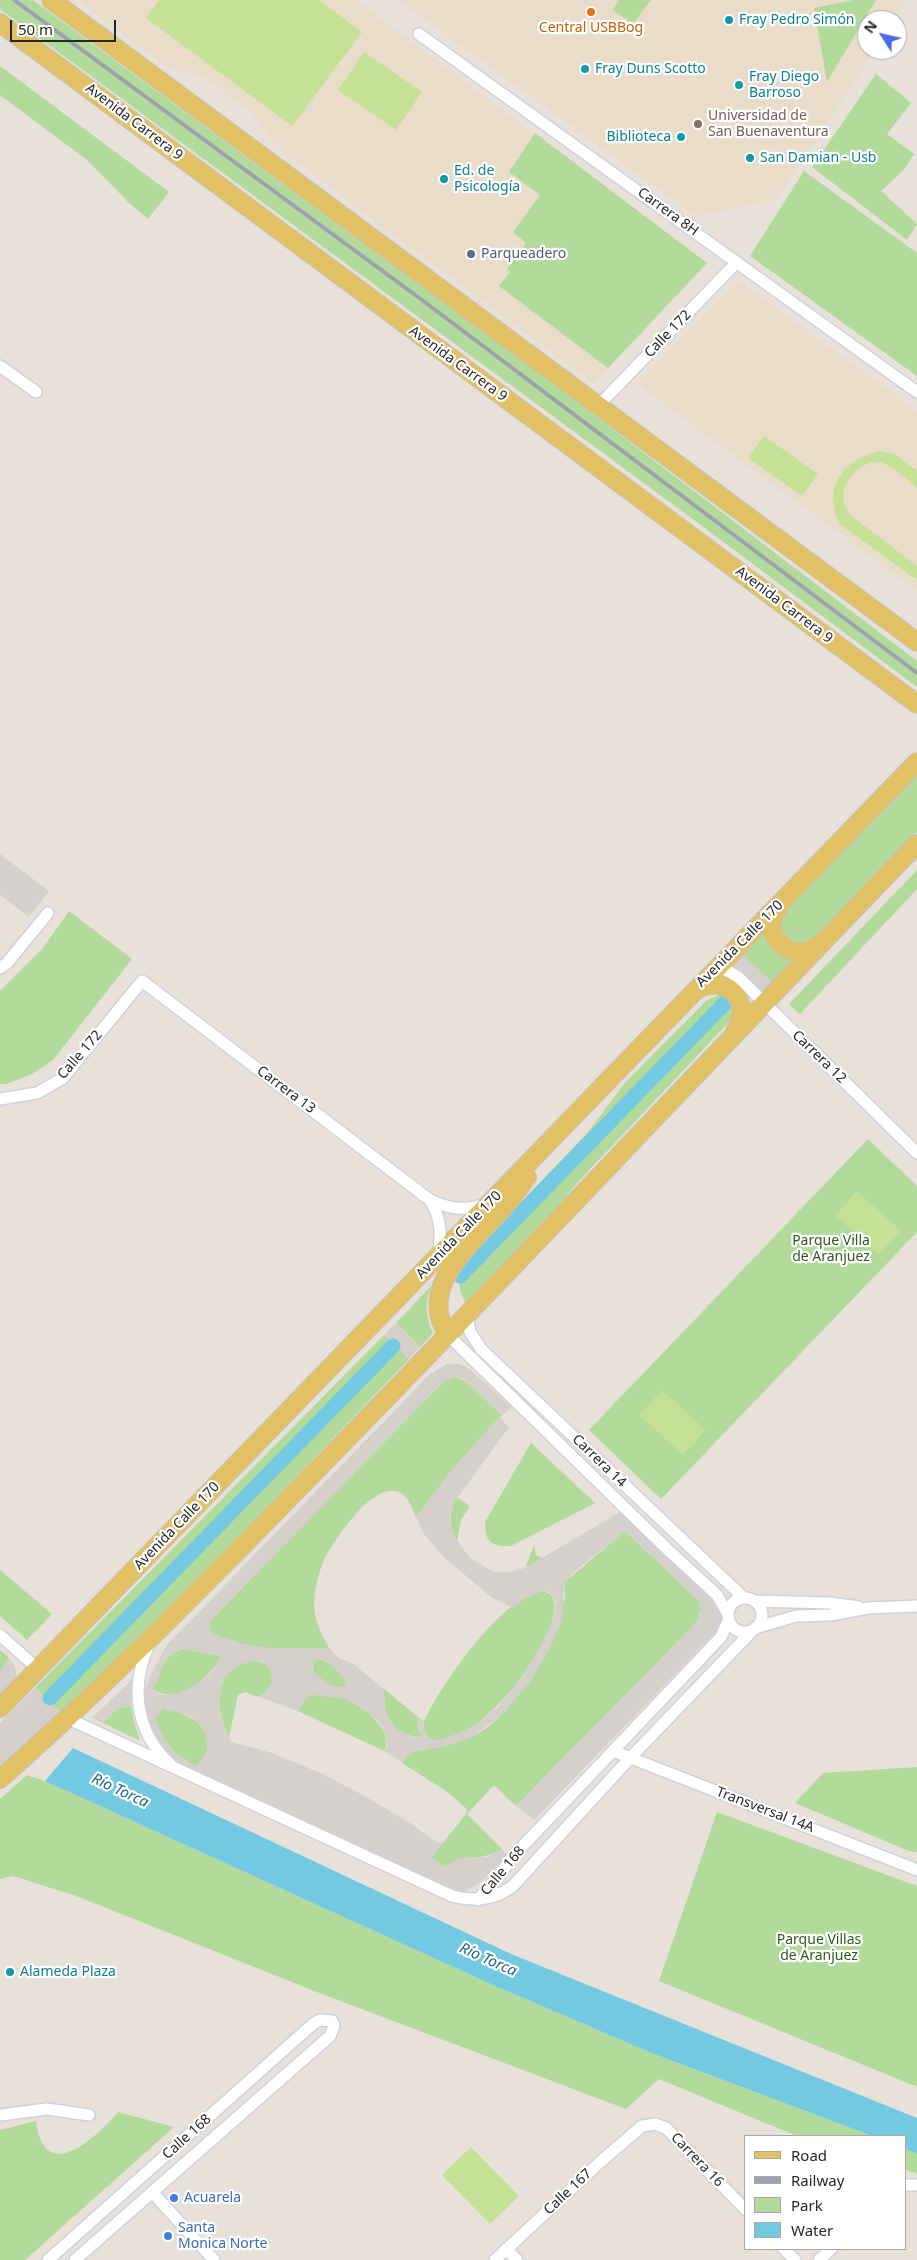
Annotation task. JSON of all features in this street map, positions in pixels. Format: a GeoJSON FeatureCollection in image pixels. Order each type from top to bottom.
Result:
{"type":"FeatureCollection","features":[{"type":"Feature","properties":{"kind":"main road"},"geometry":{"type":"LineString","coordinates":[[50,0],[917,642]]}},
{"type":"Feature","properties":{"kind":"main road","name":"Avenida Carrera 9"},"geometry":{"type":"LineString","coordinates":[[0,23],[912,701]]}},
{"type":"Feature","properties":{"kind":"main road"},"geometry":{"type":"LineString","coordinates":[[912,701],[917,716]]}},
{"type":"Feature","properties":{"kind":"main road","name":"Avenida Calle 170"},"geometry":{"type":"LineString","coordinates":[[0,1708],[917,762]]}},
{"type":"Feature","properties":{"kind":"main road"},"geometry":{"type":"LineString","coordinates":[[0,1779],[69,1719],[150,1641],[448,1335],[917,844]]}},
{"type":"Feature","properties":{"kind":"main road"},"geometry":{"type":"LineString","coordinates":[[786,898],[775,912],[772,928],[778,942],[784,948],[799,953],[807,952],[815,948],[832,933]]}},
{"type":"Feature","properties":{"kind":"main road"},"geometry":{"type":"LineString","coordinates":[[695,990],[714,984],[723,985],[732,990],[738,998],[742,1007],[742,1017],[729,1041]]}},
{"type":"Feature","properties":{"kind":"main road"},"geometry":{"type":"LineString","coordinates":[[448,1335],[441,1323],[439,1309],[441,1289],[447,1273],[461,1254],[511,1199],[549,1145],[575,1115]]}},
{"type":"Feature","properties":{"kind":"street","name":"Carrera 8H"},"geometry":{"type":"LineString","coordinates":[[419,34],[917,392]]}},
{"type":"Feature","properties":{"kind":"street","name":"Calle 172"},"geometry":{"type":"LineString","coordinates":[[599,405],[737,262]]}},
{"type":"Feature","properties":{"kind":"street"},"geometry":{"type":"LineString","coordinates":[[0,366],[36,392]]}},
{"type":"Feature","properties":{"kind":"street"},"geometry":{"type":"LineString","coordinates":[[0,968],[7,963],[48,913]]}},
{"type":"Feature","properties":{"kind":"street","name":"Carrera 12"},"geometry":{"type":"LineString","coordinates":[[717,968],[728,971],[738,977],[917,1153]]}},
{"type":"Feature","properties":{"kind":"street","name":"Calle 172"},"geometry":{"type":"LineString","coordinates":[[0,1099],[37,1094],[63,1078],[142,981]]}},
{"type":"Feature","properties":{"kind":"street","name":"Carrera 13"},"geometry":{"type":"LineString","coordinates":[[142,981],[430,1200],[446,1207],[463,1209],[490,1203]]}},
{"type":"Feature","properties":{"kind":"street"},"geometry":{"type":"LineString","coordinates":[[430,1200],[438,1216],[441,1232],[438,1256]]}},
{"type":"Feature","properties":{"kind":"street","name":"Carrera 14"},"geometry":{"type":"LineString","coordinates":[[467,1315],[470,1332],[481,1348],[749,1600]]}},
{"type":"Feature","properties":{"kind":"street","name":"Carrera 14"},"geometry":{"type":"LineString","coordinates":[[448,1335],[666,1548],[717,1595],[728,1617]]}},
{"type":"Feature","properties":{"kind":"street"},"geometry":{"type":"LineString","coordinates":[[868,1608],[830,1603],[749,1600],[732,1604],[728,1617],[731,1624],[739,1631],[750,1631],[796,1616],[830,1615],[868,1608],[917,1606]]}},
{"type":"Feature","properties":{"kind":"street"},"geometry":{"type":"LineString","coordinates":[[749,1600],[761,1613],[761,1619],[755,1628]]}},
{"type":"Feature","properties":{"kind":"street","name":"Calle 168"},"geometry":{"type":"LineString","coordinates":[[478,1900],[520,1849],[721,1637],[728,1617]]}},
{"type":"Feature","properties":{"kind":"street","name":"Calle 168"},"geometry":{"type":"LineString","coordinates":[[478,1900],[498,1896],[513,1886],[630,1757],[755,1628]]}},
{"type":"Feature","properties":{"kind":"street"},"geometry":{"type":"LineString","coordinates":[[0,1635],[38,1669]]}},
{"type":"Feature","properties":{"kind":"street"},"geometry":{"type":"LineString","coordinates":[[150,1641],[139,1670],[137,1686],[139,1712],[154,1747],[181,1772]]}},
{"type":"Feature","properties":{"kind":"street"},"geometry":{"type":"LineString","coordinates":[[69,1719],[452,1896],[478,1900]]}},
{"type":"Feature","properties":{"kind":"street","name":"Transversal 14A"},"geometry":{"type":"LineString","coordinates":[[613,1750],[917,1870]]}},
{"type":"Feature","properties":{"kind":"street","name":"Calle 168"},"geometry":{"type":"LineString","coordinates":[[48,2260],[313,2024],[320,2020],[332,2021],[334,2026],[330,2036],[75,2260]]}},
{"type":"Feature","properties":{"kind":"street"},"geometry":{"type":"LineString","coordinates":[[0,2114],[47,2109],[90,2115]]}},
{"type":"Feature","properties":{"kind":"street","name":"Carrera 16"},"geometry":{"type":"LineString","coordinates":[[642,2126],[655,2124],[666,2128],[744,2208]]}},
{"type":"Feature","properties":{"kind":"street","name":"Calle 167"},"geometry":{"type":"LineString","coordinates":[[494,2260],[642,2126]]}},
{"type":"Feature","properties":{"kind":"street"},"geometry":{"type":"LineString","coordinates":[[152,2192],[214,2260]]}},
{"type":"Feature","properties":{"kind":"street"},"geometry":{"type":"LineString","coordinates":[[506,2249],[517,2260]]}},
{"type":"Feature","properties":{"kind":"street"},"geometry":{"type":"LineString","coordinates":[[785,2250],[795,2260]]}},
{"type":"Feature","properties":{"kind":"street"},"geometry":{"type":"LineString","coordinates":[[819,2260],[830,2250]]}},
{"type":"Feature","properties":{"kind":"shaded area"},"geometry":{"type":"Polygon","coordinates":[[[77,0],[356,0],[707,263],[594,384],[280,150],[248,109],[202,76],[169,68],[77,0]]]}},
{"type":"Feature","properties":{"kind":"shaded area","name":"Universidad de San Buenaventura"},"geometry":{"type":"Polygon","coordinates":[[[398,0],[908,0],[902,10],[857,10],[857,60],[868,60],[777,198],[697,217],[398,0]]]}},
{"type":"Feature","properties":{"kind":"shaded area"},"geometry":{"type":"Polygon","coordinates":[[[737,280],[917,411],[917,591],[637,384],[737,280]]]}},
{"type":"Feature","properties":{"kind":"shaded area"},"geometry":{"type":"Polygon","coordinates":[[[0,854],[49,891],[29,917],[0,895],[0,854]]]}},
{"type":"Feature","properties":{"kind":"shaded area"},"geometry":{"type":"Polygon","coordinates":[[[740,953],[774,984],[765,994],[740,971],[730,966],[740,953]]]}},
{"type":"Feature","properties":{"kind":"shaded area"},"geometry":{"type":"Polygon","coordinates":[[[396,1323],[420,1347],[409,1359],[384,1335],[396,1323]]]}},
{"type":"Feature","properties":{"kind":"shaded area"},"geometry":{"type":"Polygon","coordinates":[[[447,1364],[459,1364],[470,1369],[512,1408],[502,1415],[462,1378],[455,1377],[444,1381],[211,1620],[209,1625],[212,1634],[243,1644],[271,1648],[329,1648],[340,1659],[352,1663],[384,1689],[384,1703],[389,1721],[395,1728],[411,1737],[422,1738],[418,1729],[419,1718],[424,1721],[423,1730],[426,1736],[433,1740],[465,1731],[482,1720],[498,1707],[523,1676],[554,1619],[556,1601],[549,1592],[543,1591],[524,1599],[513,1608],[491,1597],[443,1556],[424,1534],[416,1517],[457,1464],[499,1417],[509,1427],[455,1501],[451,1510],[450,1519],[454,1536],[470,1558],[494,1572],[509,1572],[525,1568],[620,1512],[718,1605],[723,1616],[718,1630],[534,1820],[516,1806],[692,1627],[700,1615],[699,1601],[625,1531],[574,1572],[565,1582],[562,1620],[549,1650],[529,1683],[504,1713],[472,1737],[444,1747],[414,1750],[402,1762],[384,1751],[387,1746],[384,1731],[376,1719],[359,1705],[341,1698],[312,1695],[306,1697],[298,1711],[259,1697],[264,1694],[272,1682],[271,1671],[264,1663],[258,1661],[244,1663],[231,1670],[222,1683],[219,1701],[221,1718],[231,1742],[269,1752],[318,1772],[363,1795],[410,1823],[436,1842],[441,1843],[445,1841],[431,1858],[445,1867],[458,1858],[488,1857],[502,1849],[507,1855],[482,1881],[466,1891],[458,1892],[184,1768],[169,1755],[156,1739],[146,1715],[145,1707],[145,1692],[150,1675],[166,1646],[430,1374],[447,1364]],[[185,1649],[178,1650],[169,1656],[163,1665],[154,1690],[161,1695],[183,1692],[206,1678],[213,1671],[221,1656],[185,1649]],[[318,1659],[313,1663],[314,1673],[329,1684],[341,1688],[345,1686],[346,1681],[338,1671],[324,1660],[318,1659]],[[163,1708],[155,1718],[163,1737],[174,1752],[196,1766],[206,1753],[207,1744],[204,1729],[191,1716],[163,1708]]]}},
{"type":"Feature","properties":{"kind":"shaded area"},"geometry":{"type":"Polygon","coordinates":[[[9,1658],[15,1667],[17,1677],[15,1682],[0,1698],[0,1672],[9,1658]]]}},
{"type":"Feature","properties":{"kind":"shaded area"},"geometry":{"type":"Polygon","coordinates":[[[134,1677],[131,1706],[118,1708],[103,1723],[92,1718],[134,1677]]]}},
{"type":"Feature","properties":{"kind":"shaded area"},"geometry":{"type":"Polygon","coordinates":[[[35,1688],[62,1714],[0,1770],[0,1723],[35,1688]]]}},
{"type":"Feature","properties":{"kind":"green space"},"geometry":{"type":"Polygon","coordinates":[[[0,0],[33,0],[560,389],[917,661],[917,687],[694,520],[0,9],[0,0]]]}},
{"type":"Feature","properties":{"kind":"green space"},"geometry":{"type":"Polygon","coordinates":[[[160,0],[319,0],[362,32],[292,126],[146,18],[160,0]]]}},
{"type":"Feature","properties":{"kind":"green space"},"geometry":{"type":"Polygon","coordinates":[[[619,0],[651,0],[633,24],[613,10],[619,0]]]}},
{"type":"Feature","properties":{"kind":"green space"},"geometry":{"type":"Polygon","coordinates":[[[853,0],[876,0],[870,10],[857,10],[857,32],[827,82],[814,8],[853,0]]]}},
{"type":"Feature","properties":{"kind":"green space"},"geometry":{"type":"Polygon","coordinates":[[[364,52],[422,92],[396,130],[338,90],[364,52]]]}},
{"type":"Feature","properties":{"kind":"green space"},"geometry":{"type":"Polygon","coordinates":[[[0,66],[169,192],[148,219],[129,203],[87,160],[0,95],[0,66]]]}},
{"type":"Feature","properties":{"kind":"green space"},"geometry":{"type":"Polygon","coordinates":[[[876,74],[911,103],[887,134],[914,154],[903,171],[881,191],[917,224],[907,240],[812,167],[876,74]]]}},
{"type":"Feature","properties":{"kind":"green space"},"geometry":{"type":"Polygon","coordinates":[[[535,133],[707,263],[608,368],[499,286],[510,272],[507,269],[526,243],[513,232],[540,195],[509,172],[535,133]]]}},
{"type":"Feature","properties":{"kind":"green space"},"geometry":{"type":"Polygon","coordinates":[[[804,171],[917,253],[917,376],[750,256],[804,171]]]}},
{"type":"Feature","properties":{"kind":"green space"},"geometry":{"type":"Polygon","coordinates":[[[764,436],[818,474],[802,496],[748,458],[764,436]]]}},
{"type":"Feature","properties":{"kind":"green space"},"geometry":{"type":"Polygon","coordinates":[[[880,451],[895,454],[917,471],[917,488],[883,463],[878,462],[865,465],[854,473],[846,484],[843,497],[846,509],[850,515],[917,566],[917,580],[841,525],[835,512],[833,500],[835,488],[846,468],[867,455],[880,451]]]}},
{"type":"Feature","properties":{"kind":"green space"},"geometry":{"type":"Polygon","coordinates":[[[917,772],[917,832],[809,945],[785,941],[777,925],[795,900],[917,772]]]}},
{"type":"Feature","properties":{"kind":"green space"},"geometry":{"type":"Polygon","coordinates":[[[917,870],[917,889],[800,1014],[789,1004],[917,870]]]}},
{"type":"Feature","properties":{"kind":"green space"},"geometry":{"type":"Polygon","coordinates":[[[69,911],[132,959],[53,1060],[32,1074],[6,1084],[0,1084],[0,991],[43,948],[69,911]]]}},
{"type":"Feature","properties":{"kind":"green space"},"geometry":{"type":"Polygon","coordinates":[[[762,930],[767,942],[774,950],[784,957],[796,961],[774,984],[740,953],[762,930]]]}},
{"type":"Feature","properties":{"kind":"green space"},"geometry":{"type":"Polygon","coordinates":[[[719,995],[726,995],[734,1004],[729,1022],[577,1183],[521,1251],[468,1306],[461,1294],[459,1282],[464,1264],[468,1258],[588,1132],[624,1084],[707,1000],[719,995]]]}},
{"type":"Feature","properties":{"kind":"green space","name":"Parque Villa de Aranjuez"},"geometry":{"type":"Polygon","coordinates":[[[868,1139],[917,1186],[917,1232],[661,1499],[589,1430],[868,1139]]]}},
{"type":"Feature","properties":{"kind":"green space"},"geometry":{"type":"Polygon","coordinates":[[[857,1191],[901,1231],[878,1255],[835,1215],[857,1191]]]}},
{"type":"Feature","properties":{"kind":"green space"},"geometry":{"type":"Polygon","coordinates":[[[431,1286],[427,1310],[428,1321],[433,1333],[420,1347],[396,1323],[431,1286]]]}},
{"type":"Feature","properties":{"kind":"green space"},"geometry":{"type":"Polygon","coordinates":[[[384,1335],[409,1359],[130,1650],[62,1714],[35,1688],[384,1335]]]}},
{"type":"Feature","properties":{"kind":"green space"},"geometry":{"type":"Polygon","coordinates":[[[456,1377],[466,1382],[502,1415],[457,1464],[416,1517],[405,1496],[399,1492],[388,1491],[377,1495],[366,1504],[345,1527],[324,1560],[320,1570],[314,1601],[316,1619],[329,1648],[269,1649],[238,1644],[212,1634],[209,1625],[211,1620],[444,1381],[456,1377]]]}},
{"type":"Feature","properties":{"kind":"green space"},"geometry":{"type":"Polygon","coordinates":[[[662,1390],[706,1430],[683,1455],[639,1415],[662,1390]]]}},
{"type":"Feature","properties":{"kind":"green space"},"geometry":{"type":"Polygon","coordinates":[[[531,1443],[595,1503],[511,1546],[494,1544],[488,1539],[485,1522],[531,1443]]]}},
{"type":"Feature","properties":{"kind":"green space"},"geometry":{"type":"Polygon","coordinates":[[[457,1497],[470,1506],[461,1520],[457,1541],[452,1530],[451,1513],[457,1497]]]}},
{"type":"Feature","properties":{"kind":"green space"},"geometry":{"type":"Polygon","coordinates":[[[625,1531],[699,1601],[701,1608],[697,1622],[516,1806],[494,1785],[467,1814],[502,1849],[488,1855],[459,1860],[445,1867],[431,1858],[466,1814],[467,1809],[446,1791],[402,1763],[406,1757],[416,1750],[441,1746],[471,1737],[488,1727],[503,1713],[516,1696],[539,1657],[565,1599],[565,1582],[625,1531]]]}},
{"type":"Feature","properties":{"kind":"green space"},"geometry":{"type":"Polygon","coordinates":[[[534,1545],[536,1555],[542,1558],[525,1568],[534,1545]]]}},
{"type":"Feature","properties":{"kind":"green space"},"geometry":{"type":"Polygon","coordinates":[[[0,1570],[52,1614],[27,1640],[0,1616],[0,1570]]]}},
{"type":"Feature","properties":{"kind":"green space"},"geometry":{"type":"Polygon","coordinates":[[[543,1591],[554,1601],[552,1622],[541,1648],[522,1677],[498,1705],[473,1727],[449,1739],[429,1738],[423,1730],[424,1721],[458,1665],[491,1625],[509,1609],[526,1597],[543,1591]]]}},
{"type":"Feature","properties":{"kind":"green space"},"geometry":{"type":"Polygon","coordinates":[[[185,1649],[221,1656],[210,1673],[193,1687],[173,1694],[163,1694],[154,1690],[157,1677],[167,1658],[185,1649]]]}},
{"type":"Feature","properties":{"kind":"green space"},"geometry":{"type":"Polygon","coordinates":[[[0,1650],[9,1658],[0,1672],[0,1650]]]}},
{"type":"Feature","properties":{"kind":"green space"},"geometry":{"type":"Polygon","coordinates":[[[318,1659],[331,1664],[338,1670],[346,1681],[345,1686],[341,1688],[336,1687],[317,1677],[314,1673],[313,1663],[318,1659]]]}},
{"type":"Feature","properties":{"kind":"green space"},"geometry":{"type":"Polygon","coordinates":[[[251,1661],[266,1665],[270,1669],[272,1681],[270,1687],[259,1697],[245,1692],[238,1695],[229,1737],[221,1714],[220,1691],[223,1681],[229,1672],[238,1665],[251,1661]]]}},
{"type":"Feature","properties":{"kind":"green space"},"geometry":{"type":"Polygon","coordinates":[[[384,1689],[419,1718],[418,1724],[422,1738],[403,1733],[391,1723],[384,1700],[384,1689]]]}},
{"type":"Feature","properties":{"kind":"green space"},"geometry":{"type":"Polygon","coordinates":[[[319,1694],[339,1697],[358,1705],[374,1718],[380,1726],[387,1741],[384,1751],[298,1711],[303,1700],[309,1695],[319,1694]]]}},
{"type":"Feature","properties":{"kind":"green space"},"geometry":{"type":"Polygon","coordinates":[[[131,1706],[140,1741],[103,1723],[118,1708],[131,1706]]]}},
{"type":"Feature","properties":{"kind":"green space"},"geometry":{"type":"Polygon","coordinates":[[[163,1708],[186,1715],[203,1728],[207,1736],[208,1745],[205,1755],[196,1766],[175,1753],[160,1734],[155,1718],[163,1708]]]}},
{"type":"Feature","properties":{"kind":"green space"},"geometry":{"type":"Polygon","coordinates":[[[917,1767],[917,1852],[909,1851],[795,1803],[823,1773],[917,1767]]]}},
{"type":"Feature","properties":{"kind":"green space"},"geometry":{"type":"Polygon","coordinates":[[[27,1775],[45,1781],[493,1985],[649,2052],[869,2135],[795,2135],[659,2079],[626,2109],[322,1994],[76,1896],[13,1876],[0,1879],[0,1799],[27,1775]]]}},
{"type":"Feature","properties":{"kind":"green space","name":"Parque Villas de Aranjuez"},"geometry":{"type":"Polygon","coordinates":[[[717,1812],[917,1886],[917,2087],[659,1981],[717,1812]]]}},
{"type":"Feature","properties":{"kind":"green space"},"geometry":{"type":"Polygon","coordinates":[[[118,2112],[174,2127],[25,2260],[0,2260],[0,2130],[36,2121],[41,2141],[49,2151],[60,2154],[72,2151],[85,2143],[118,2112]]]}},
{"type":"Feature","properties":{"kind":"green space"},"geometry":{"type":"Polygon","coordinates":[[[471,2147],[519,2196],[490,2224],[442,2175],[471,2147]]]}},
{"type":"Feature","properties":{"kind":"green space"},"geometry":{"type":"Polygon","coordinates":[[[907,2149],[917,2154],[917,2174],[907,2170],[907,2149]]]}},
{"type":"Feature","properties":{"kind":"water","name":"Río Torca"},"geometry":{"type":"Polygon","coordinates":[[[73,1748],[511,1954],[917,2118],[917,2154],[907,2149],[907,2135],[869,2135],[649,2052],[493,1985],[45,1781],[73,1748]]]}},
{"type":"Feature","properties":{"kind":"waterway"},"geometry":{"type":"LineString","coordinates":[[460,1276],[727,1001]]}},
{"type":"Feature","properties":{"kind":"waterway"},"geometry":{"type":"LineString","coordinates":[[50,1698],[393,1346]]}},
{"type":"Feature","properties":{"kind":"railway"},"geometry":{"type":"LineString","coordinates":[[14,0],[422,300],[917,673]]}},
{"type":"Feature","properties":{"kind":"place","name":"Central USBBog"},"geometry":{"type":"Point","coordinates":[591,12]}},
{"type":"Feature","properties":{"kind":"place","name":"Fray Pedro Simón"},"geometry":{"type":"Point","coordinates":[729,20]}},
{"type":"Feature","properties":{"kind":"place","name":"Fray Duns Scotto"},"geometry":{"type":"Point","coordinates":[585,69]}},
{"type":"Feature","properties":{"kind":"place","name":"Fray Diego Barroso"},"geometry":{"type":"Point","coordinates":[739,85]}},
{"type":"Feature","properties":{"kind":"place","name":"Universidad de San Buenaventura"},"geometry":{"type":"Point","coordinates":[698,124]}},
{"type":"Feature","properties":{"kind":"place","name":"Biblioteca"},"geometry":{"type":"Point","coordinates":[681,137]}},
{"type":"Feature","properties":{"kind":"place","name":"San Damian - Usb"},"geometry":{"type":"Point","coordinates":[750,158]}},
{"type":"Feature","properties":{"kind":"place","name":"Ed. de Psicología"},"geometry":{"type":"Point","coordinates":[444,179]}},
{"type":"Feature","properties":{"kind":"place","name":"Parqueadero"},"geometry":{"type":"Point","coordinates":[471,254]}},
{"type":"Feature","properties":{"kind":"place","name":"Alameda Plaza"},"geometry":{"type":"Point","coordinates":[10,1972]}},
{"type":"Feature","properties":{"kind":"place","name":"Acuarela"},"geometry":{"type":"Point","coordinates":[174,2198]}},
{"type":"Feature","properties":{"kind":"place","name":"Santa Monica Norte"},"geometry":{"type":"Point","coordinates":[168,2236]}}]}
